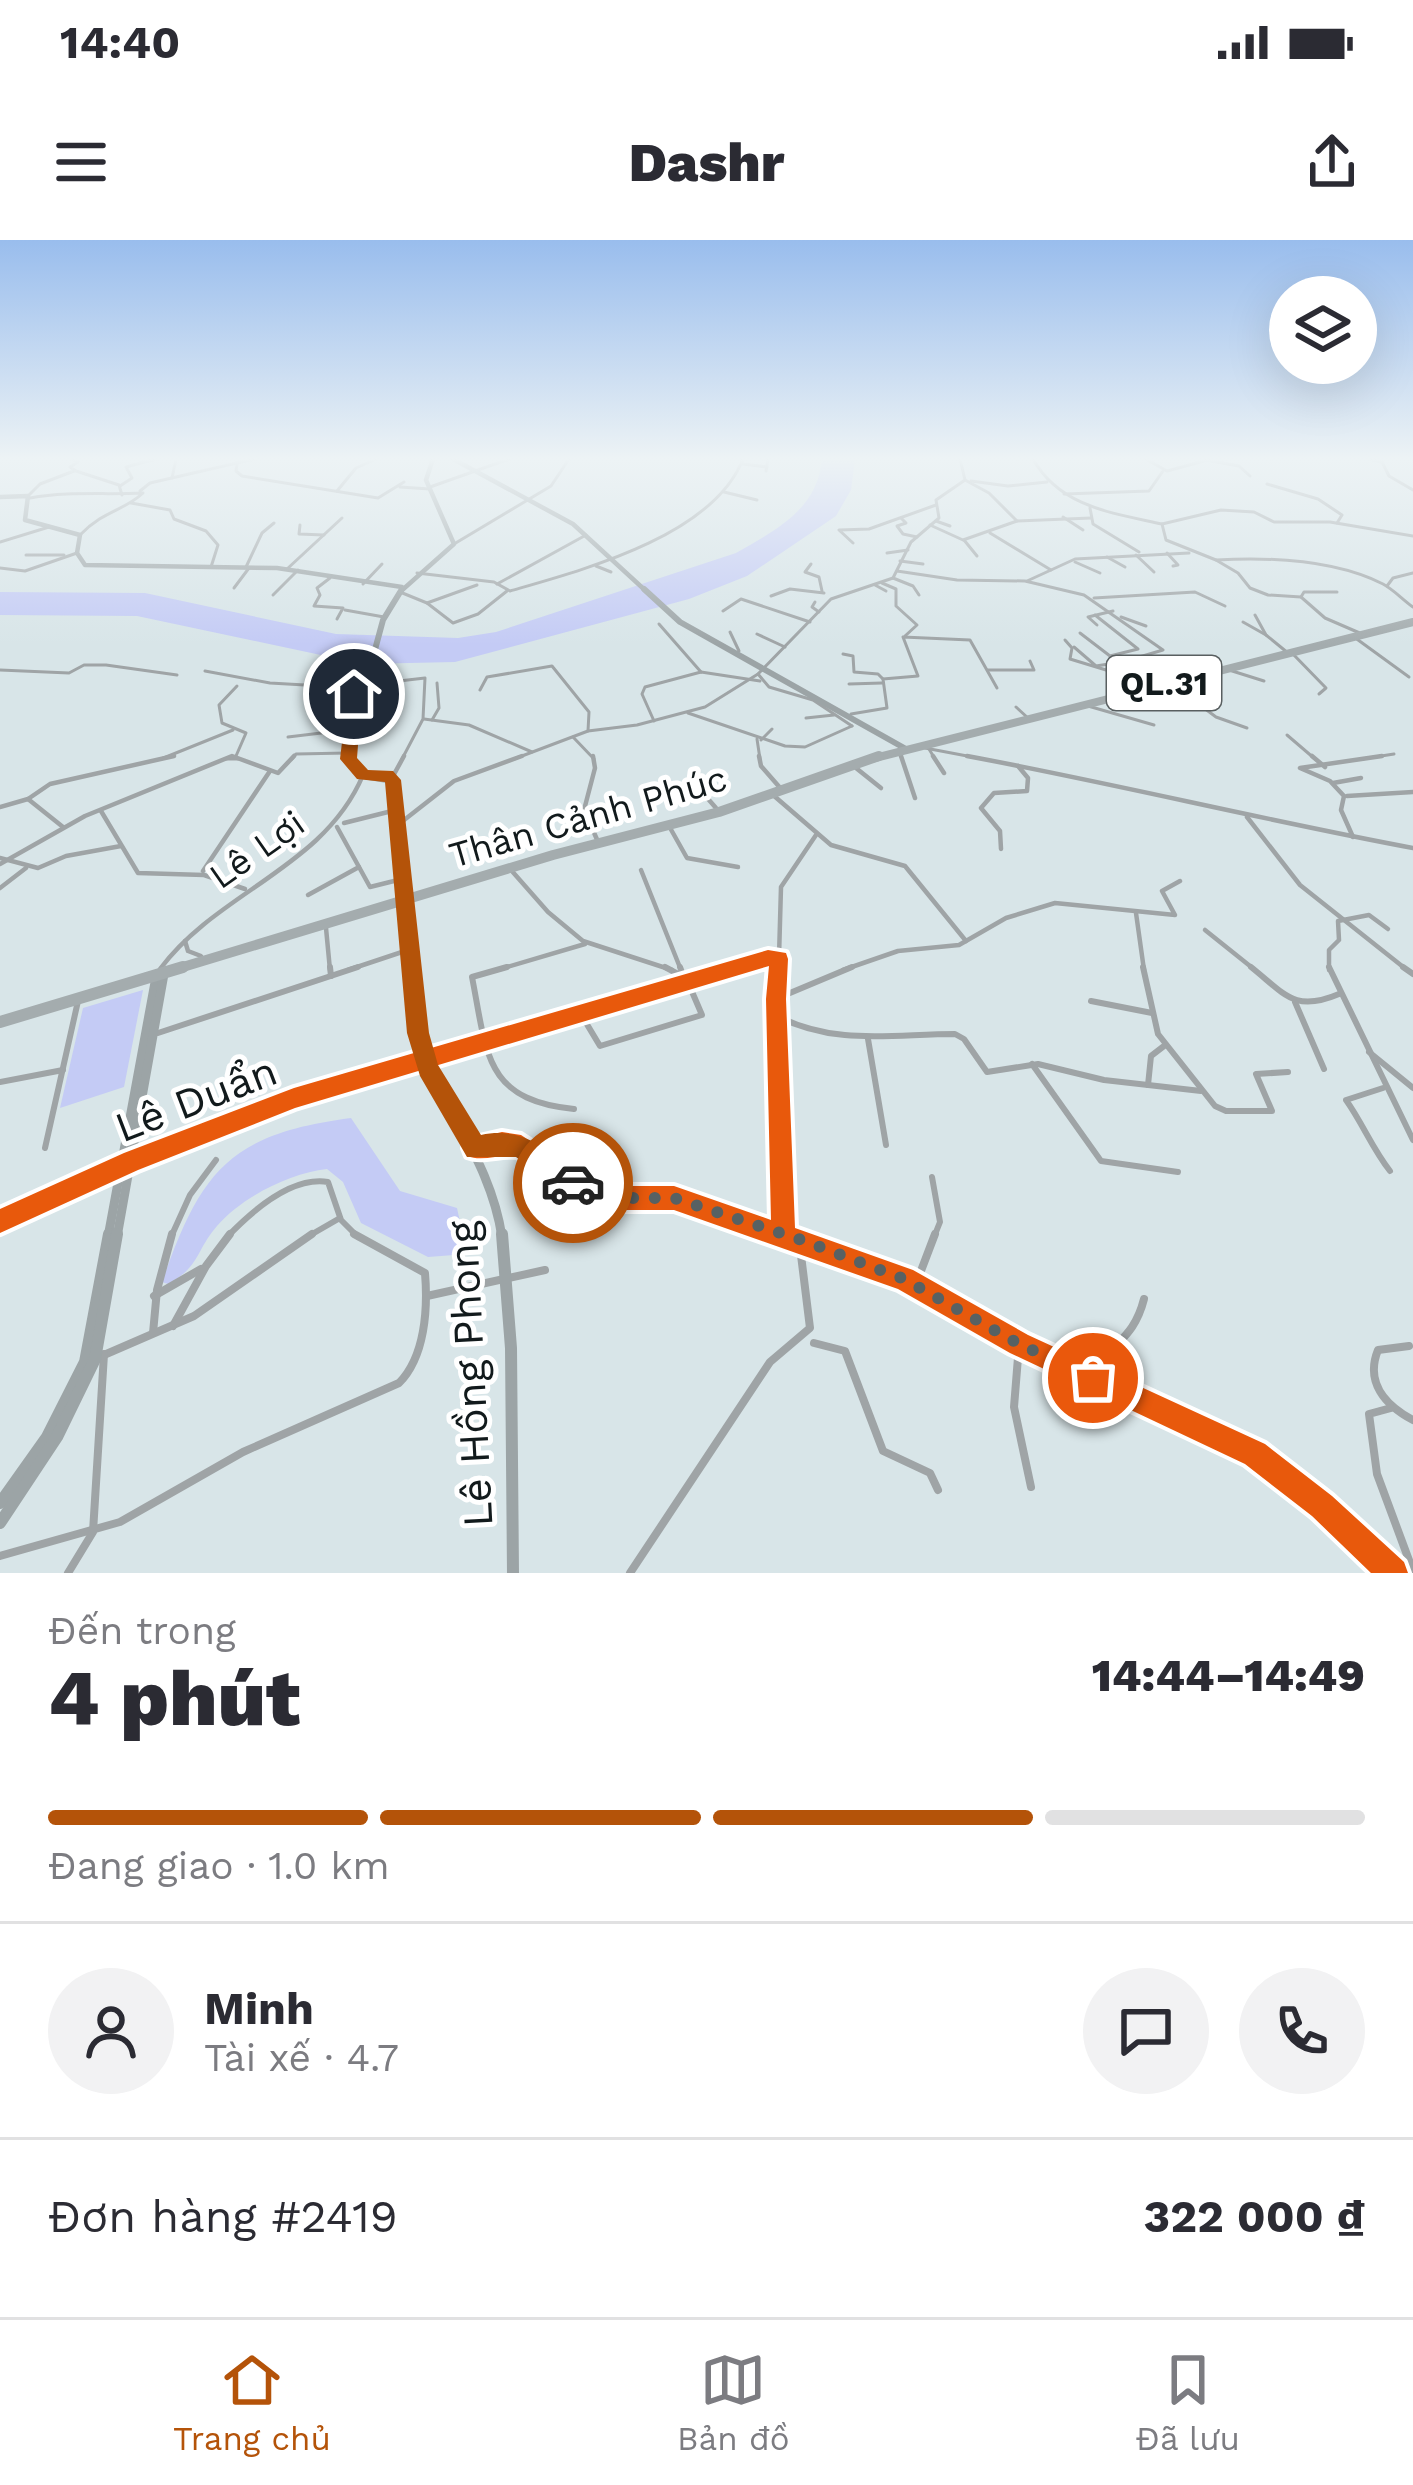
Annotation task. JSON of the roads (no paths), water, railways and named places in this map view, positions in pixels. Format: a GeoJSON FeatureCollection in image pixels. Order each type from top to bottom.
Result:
{"type":"FeatureCollection","features":[{"type":"Feature","properties":{"kind":"highway","name":"QL.31"},"geometry":{"type":"LineString","coordinates":[[903,747],[929,746],[1413,622]]}},
{"type":"Feature","properties":{"kind":"highway","name":"Thân Cảnh Phúc"},"geometry":{"type":"LineString","coordinates":[[0,1022],[510,868],[719,812],[903,747]]}},
{"type":"Feature","properties":{"kind":"street"},"geometry":{"type":"LineString","coordinates":[[31,521],[80,535]]}},
{"type":"Feature","properties":{"kind":"street"},"geometry":{"type":"LineString","coordinates":[[74,554],[80,535],[93,521]]}},
{"type":"Feature","properties":{"kind":"street"},"geometry":{"type":"LineString","coordinates":[[181,521],[206,531],[218,543],[211,567]]}},
{"type":"Feature","properties":{"kind":"street"},"geometry":{"type":"LineString","coordinates":[[287,569],[339,521]]}},
{"type":"Feature","properties":{"kind":"street"},"geometry":{"type":"LineString","coordinates":[[444,521],[454,544]]}},
{"type":"Feature","properties":{"kind":"street"},"geometry":{"type":"LineString","coordinates":[[350,729],[383,618],[401,590],[454,544],[492,521]]}},
{"type":"Feature","properties":{"kind":"street"},"geometry":{"type":"LineString","coordinates":[[565,521],[677,618],[903,747],[916,798]]}},
{"type":"Feature","properties":{"kind":"street"},"geometry":{"type":"LineString","coordinates":[[26,555],[74,554],[85,565],[298,570],[401,590],[456,623],[478,614],[507,591],[596,566],[643,539],[655,539],[689,521]]}},
{"type":"Feature","properties":{"kind":"street"},"geometry":{"type":"LineString","coordinates":[[853,543],[839,530],[866,530],[888,521]]}},
{"type":"Feature","properties":{"kind":"street"},"geometry":{"type":"LineString","coordinates":[[904,521],[897,526],[900,531],[917,537]]}},
{"type":"Feature","properties":{"kind":"street"},"geometry":{"type":"LineString","coordinates":[[989,532],[1016,521]]}},
{"type":"Feature","properties":{"kind":"street"},"geometry":{"type":"LineString","coordinates":[[1070,521],[1084,530]]}},
{"type":"Feature","properties":{"kind":"street"},"geometry":{"type":"LineString","coordinates":[[1095,521],[1154,572]]}},
{"type":"Feature","properties":{"kind":"street"},"geometry":{"type":"LineString","coordinates":[[1149,521],[1174,521]]}},
{"type":"Feature","properties":{"kind":"street"},"geometry":{"type":"LineString","coordinates":[[1274,521],[1336,523],[1413,536]]}},
{"type":"Feature","properties":{"kind":"street"},"geometry":{"type":"LineString","coordinates":[[234,588],[262,532],[274,523]]}},
{"type":"Feature","properties":{"kind":"street"},"geometry":{"type":"LineString","coordinates":[[933,523],[950,526]]}},
{"type":"Feature","properties":{"kind":"street"},"geometry":{"type":"LineString","coordinates":[[398,825],[454,781],[588,731],[654,721],[716,703],[761,669],[831,598],[893,578],[917,537],[933,523]]}},
{"type":"Feature","properties":{"kind":"street"},"geometry":{"type":"LineString","coordinates":[[933,523],[964,540],[977,556]]}},
{"type":"Feature","properties":{"kind":"street"},"geometry":{"type":"LineString","coordinates":[[877,524],[883,527]]}},
{"type":"Feature","properties":{"kind":"street"},"geometry":{"type":"LineString","coordinates":[[1162,524],[1166,540],[1216,560],[1269,596],[1301,597],[1409,677]]}},
{"type":"Feature","properties":{"kind":"street"},"geometry":{"type":"LineString","coordinates":[[300,525],[299,534],[324,535]]}},
{"type":"Feature","properties":{"kind":"street"},"geometry":{"type":"LineString","coordinates":[[0,542],[49,527]]}},
{"type":"Feature","properties":{"kind":"street"},"geometry":{"type":"LineString","coordinates":[[964,540],[979,531],[989,532],[1052,569]]}},
{"type":"Feature","properties":{"kind":"street"},"geometry":{"type":"LineString","coordinates":[[497,584],[586,535]]}},
{"type":"Feature","properties":{"kind":"street"},"geometry":{"type":"LineString","coordinates":[[887,554],[908,550]]}},
{"type":"Feature","properties":{"kind":"street"},"geometry":{"type":"LineString","coordinates":[[1028,581],[1070,561],[1195,552]]}},
{"type":"Feature","properties":{"kind":"street"},"geometry":{"type":"LineString","coordinates":[[0,568],[25,571],[74,554]]}},
{"type":"Feature","properties":{"kind":"street"},"geometry":{"type":"LineString","coordinates":[[1148,554],[1149,562]]}},
{"type":"Feature","properties":{"kind":"street"},"geometry":{"type":"LineString","coordinates":[[1167,554],[1178,565],[1173,566]]}},
{"type":"Feature","properties":{"kind":"street"},"geometry":{"type":"LineString","coordinates":[[1107,556],[1125,567]]}},
{"type":"Feature","properties":{"kind":"street"},"geometry":{"type":"LineString","coordinates":[[1216,560],[1306,564],[1387,586],[1413,607]]}},
{"type":"Feature","properties":{"kind":"street"},"geometry":{"type":"LineString","coordinates":[[1070,561],[1100,573]]}},
{"type":"Feature","properties":{"kind":"street"},"geometry":{"type":"LineString","coordinates":[[899,562],[923,564]]}},
{"type":"Feature","properties":{"kind":"street"},"geometry":{"type":"LineString","coordinates":[[363,584],[382,564]]}},
{"type":"Feature","properties":{"kind":"street"},"geometry":{"type":"LineString","coordinates":[[811,565],[805,572],[820,578],[824,593]]}},
{"type":"Feature","properties":{"kind":"street"},"geometry":{"type":"LineString","coordinates":[[596,566],[610,572]]}},
{"type":"Feature","properties":{"kind":"street"},"geometry":{"type":"LineString","coordinates":[[273,595],[298,570]]}},
{"type":"Feature","properties":{"kind":"street"},"geometry":{"type":"LineString","coordinates":[[897,571],[950,580],[1028,581],[1094,598],[1198,593],[1225,607]]}},
{"type":"Feature","properties":{"kind":"street"},"geometry":{"type":"LineString","coordinates":[[417,573],[497,584],[507,591]]}},
{"type":"Feature","properties":{"kind":"street"},"geometry":{"type":"LineString","coordinates":[[1387,586],[1393,578],[1413,573]]}},
{"type":"Feature","properties":{"kind":"street"},"geometry":{"type":"LineString","coordinates":[[575,574],[580,580]]}},
{"type":"Feature","properties":{"kind":"street"},"geometry":{"type":"LineString","coordinates":[[330,578],[317,588],[320,595],[314,608],[383,618]]}},
{"type":"Feature","properties":{"kind":"street"},"geometry":{"type":"LineString","coordinates":[[893,578],[913,586],[919,595]]}},
{"type":"Feature","properties":{"kind":"street"},"geometry":{"type":"LineString","coordinates":[[550,580],[557,587]]}},
{"type":"Feature","properties":{"kind":"street"},"geometry":{"type":"LineString","coordinates":[[427,603],[460,596],[480,583]]}},
{"type":"Feature","properties":{"kind":"street"},"geometry":{"type":"LineString","coordinates":[[878,584],[886,591]]}},
{"type":"Feature","properties":{"kind":"street"},"geometry":{"type":"LineString","coordinates":[[878,584],[896,589],[898,609],[917,625],[903,638]]}},
{"type":"Feature","properties":{"kind":"street"},"geometry":{"type":"LineString","coordinates":[[771,596],[790,589],[831,598]]}},
{"type":"Feature","properties":{"kind":"street"},"geometry":{"type":"LineString","coordinates":[[1301,597],[1304,592],[1337,592]]}},
{"type":"Feature","properties":{"kind":"street"},"geometry":{"type":"LineString","coordinates":[[1065,640],[1096,665],[1163,651],[1094,598]]}},
{"type":"Feature","properties":{"kind":"street"},"geometry":{"type":"LineString","coordinates":[[723,611],[741,599],[810,622]]}},
{"type":"Feature","properties":{"kind":"street"},"geometry":{"type":"LineString","coordinates":[[896,600],[906,605]]}},
{"type":"Feature","properties":{"kind":"street"},"geometry":{"type":"LineString","coordinates":[[814,602],[819,612]]}},
{"type":"Feature","properties":{"kind":"street"},"geometry":{"type":"LineString","coordinates":[[780,619],[799,609]]}},
{"type":"Feature","properties":{"kind":"street"},"geometry":{"type":"LineString","coordinates":[[337,619],[345,610]]}},
{"type":"Feature","properties":{"kind":"street"},"geometry":{"type":"LineString","coordinates":[[1097,625],[1088,618],[1113,611]]}},
{"type":"Feature","properties":{"kind":"street"},"geometry":{"type":"LineString","coordinates":[[1080,633],[1110,656],[1137,650],[1095,615]]}},
{"type":"Feature","properties":{"kind":"street"},"geometry":{"type":"LineString","coordinates":[[1255,615],[1266,635]]}},
{"type":"Feature","properties":{"kind":"street"},"geometry":{"type":"LineString","coordinates":[[1121,617],[1147,626]]}},
{"type":"Feature","properties":{"kind":"street"},"geometry":{"type":"LineString","coordinates":[[677,618],[740,651],[761,669],[761,681]]}},
{"type":"Feature","properties":{"kind":"street"},"geometry":{"type":"LineString","coordinates":[[1243,622],[1291,653],[1326,688],[1319,694]]}},
{"type":"Feature","properties":{"kind":"street"},"geometry":{"type":"LineString","coordinates":[[659,624],[701,672]]}},
{"type":"Feature","properties":{"kind":"street"},"geometry":{"type":"LineString","coordinates":[[730,632],[740,651]]}},
{"type":"Feature","properties":{"kind":"street"},"geometry":{"type":"LineString","coordinates":[[758,634],[785,647]]}},
{"type":"Feature","properties":{"kind":"street"},"geometry":{"type":"LineString","coordinates":[[903,638],[970,640],[997,688]]}},
{"type":"Feature","properties":{"kind":"street"},"geometry":{"type":"LineString","coordinates":[[849,684],[918,676],[903,638]]}},
{"type":"Feature","properties":{"kind":"street"},"geometry":{"type":"LineString","coordinates":[[1072,646],[1070,659],[1094,670],[1135,678]]}},
{"type":"Feature","properties":{"kind":"street"},"geometry":{"type":"LineString","coordinates":[[806,718],[887,709],[881,674],[854,673],[853,656],[843,654]]}},
{"type":"Feature","properties":{"kind":"street"},"geometry":{"type":"LineString","coordinates":[[988,670],[1031,671],[1030,661]]}},
{"type":"Feature","properties":{"kind":"street"},"geometry":{"type":"LineString","coordinates":[[1121,662],[1147,687]]}},
{"type":"Feature","properties":{"kind":"street"},"geometry":{"type":"LineString","coordinates":[[0,670],[71,673],[86,664],[177,675]]}},
{"type":"Feature","properties":{"kind":"street"},"geometry":{"type":"LineString","coordinates":[[480,690],[487,677],[552,667],[589,712],[588,731]]}},
{"type":"Feature","properties":{"kind":"street"},"geometry":{"type":"LineString","coordinates":[[1224,668],[1264,681]]}},
{"type":"Feature","properties":{"kind":"street"},"geometry":{"type":"LineString","coordinates":[[205,671],[270,683],[354,687],[346,753],[363,776],[392,778],[423,719],[425,678],[373,684]]}},
{"type":"Feature","properties":{"kind":"street"},"geometry":{"type":"LineString","coordinates":[[654,721],[643,688],[701,672],[761,681],[776,691],[813,700],[852,727],[802,747],[759,740],[687,712]]}},
{"type":"Feature","properties":{"kind":"street"},"geometry":{"type":"LineString","coordinates":[[1168,682],[1218,718],[1247,728]]}},
{"type":"Feature","properties":{"kind":"street"},"geometry":{"type":"LineString","coordinates":[[433,720],[439,708],[437,683]]}},
{"type":"Feature","properties":{"kind":"street"},"geometry":{"type":"LineString","coordinates":[[2,861],[63,827],[236,755],[246,733],[221,721],[219,705],[237,686]]}},
{"type":"Feature","properties":{"kind":"street"},"geometry":{"type":"LineString","coordinates":[[1112,696],[1135,705],[1112,696]]}},
{"type":"Feature","properties":{"kind":"street"},"geometry":{"type":"LineString","coordinates":[[1112,696],[1117,709]]}},
{"type":"Feature","properties":{"kind":"street"},"geometry":{"type":"LineString","coordinates":[[1082,704],[1154,725]]}},
{"type":"Feature","properties":{"kind":"street"},"geometry":{"type":"LineString","coordinates":[[1016,707],[1028,718]]}},
{"type":"Feature","properties":{"kind":"street"},"geometry":{"type":"LineString","coordinates":[[423,719],[470,725],[532,752]]}},
{"type":"Feature","properties":{"kind":"street"},"geometry":{"type":"LineString","coordinates":[[288,737],[350,729]]}},
{"type":"Feature","properties":{"kind":"street"},"geometry":{"type":"LineString","coordinates":[[759,740],[772,729]]}},
{"type":"Feature","properties":{"kind":"street"},"geometry":{"type":"LineString","coordinates":[[0,806],[28,799],[50,784],[172,756],[233,730]]}},
{"type":"Feature","properties":{"kind":"street"},"geometry":{"type":"LineString","coordinates":[[1287,735],[1325,767]]}},
{"type":"Feature","properties":{"kind":"street"},"geometry":{"type":"LineString","coordinates":[[573,737],[591,748],[595,757],[584,808],[599,844]]}},
{"type":"Feature","properties":{"kind":"street"},"geometry":{"type":"LineString","coordinates":[[759,740],[761,766],[816,836],[835,847],[905,866],[967,942]]}},
{"type":"Feature","properties":{"kind":"street"},"geometry":{"type":"LineString","coordinates":[[929,746],[1157,791],[1247,817],[1413,848]]}},
{"type":"Feature","properties":{"kind":"street"},"geometry":{"type":"LineString","coordinates":[[929,746],[944,772]]}},
{"type":"Feature","properties":{"kind":"street"},"geometry":{"type":"LineString","coordinates":[[236,755],[270,771],[282,771],[296,754],[346,753]]}},
{"type":"Feature","properties":{"kind":"street"},"geometry":{"type":"LineString","coordinates":[[1344,796],[1333,783],[1300,769],[1394,754]]}},
{"type":"Feature","properties":{"kind":"street"},"geometry":{"type":"LineString","coordinates":[[852,764],[880,788]]}},
{"type":"Feature","properties":{"kind":"street"},"geometry":{"type":"LineString","coordinates":[[1001,849],[1000,833],[981,808],[994,793],[1027,791],[1028,778],[1018,766]]}},
{"type":"Feature","properties":{"kind":"street"},"geometry":{"type":"LineString","coordinates":[[202,872],[270,771]]}},
{"type":"Feature","properties":{"kind":"street","name":"Lê Lợi"},"geometry":{"type":"LineString","coordinates":[[162,970],[186,937],[245,889],[340,825],[363,776]]}},
{"type":"Feature","properties":{"kind":"street","name":"Lê Hồng Phong"},"geometry":{"type":"LineString","coordinates":[[392,778],[424,1056],[476,1148],[499,1213],[506,1279],[514,1573]]}},
{"type":"Feature","properties":{"kind":"street"},"geometry":{"type":"LineString","coordinates":[[1333,783],[1361,778]]}},
{"type":"Feature","properties":{"kind":"street"},"geometry":{"type":"LineString","coordinates":[[695,784],[719,812]]}},
{"type":"Feature","properties":{"kind":"street"},"geometry":{"type":"LineString","coordinates":[[1344,796],[1413,792]]}},
{"type":"Feature","properties":{"kind":"street"},"geometry":{"type":"LineString","coordinates":[[1344,796],[1341,810],[1353,837]]}},
{"type":"Feature","properties":{"kind":"street"},"geometry":{"type":"LineString","coordinates":[[28,799],[63,827]]}},
{"type":"Feature","properties":{"kind":"street"},"geometry":{"type":"LineString","coordinates":[[396,810],[340,825],[370,887],[402,879]]}},
{"type":"Feature","properties":{"kind":"street"},"geometry":{"type":"LineString","coordinates":[[101,811],[138,873],[202,872],[227,878],[245,889]]}},
{"type":"Feature","properties":{"kind":"street"},"geometry":{"type":"LineString","coordinates":[[1247,817],[1266,849],[1294,874],[1314,903],[1413,974]]}},
{"type":"Feature","properties":{"kind":"street"},"geometry":{"type":"LineString","coordinates":[[669,826],[687,859],[738,867]]}},
{"type":"Feature","properties":{"kind":"street"},"geometry":{"type":"LineString","coordinates":[[783,1233],[776,999],[781,887],[816,836]]}},
{"type":"Feature","properties":{"kind":"street"},"geometry":{"type":"LineString","coordinates":[[0,888],[26,868],[121,846]]}},
{"type":"Feature","properties":{"kind":"street"},"geometry":{"type":"LineString","coordinates":[[2,861],[26,868]]}},
{"type":"Feature","properties":{"kind":"street"},"geometry":{"type":"LineString","coordinates":[[308,896],[359,867]]}},
{"type":"Feature","properties":{"kind":"street"},"geometry":{"type":"LineString","coordinates":[[510,868],[537,904],[556,914],[585,944],[686,978]]}},
{"type":"Feature","properties":{"kind":"street"},"geometry":{"type":"LineString","coordinates":[[579,1011],[600,1046],[702,1015],[641,870]]}},
{"type":"Feature","properties":{"kind":"street"},"geometry":{"type":"LineString","coordinates":[[776,999],[898,951],[967,942],[1006,917],[1055,903],[1176,915],[1162,892],[1180,881]]}},
{"type":"Feature","properties":{"kind":"street"},"geometry":{"type":"LineString","coordinates":[[1136,913],[1152,1013],[1164,1046],[1201,1091],[1221,1111],[1267,1112],[1274,1107],[1256,1074],[1288,1072]]}},
{"type":"Feature","properties":{"kind":"street"},"geometry":{"type":"LineString","coordinates":[[1338,921],[1369,915],[1388,928]]}},
{"type":"Feature","properties":{"kind":"street"},"geometry":{"type":"LineString","coordinates":[[1338,921],[1339,940],[1329,954],[1330,975],[1413,1140]]}},
{"type":"Feature","properties":{"kind":"street"},"geometry":{"type":"LineString","coordinates":[[326,924],[331,976]]}},
{"type":"Feature","properties":{"kind":"street"},"geometry":{"type":"LineString","coordinates":[[1205,930],[1295,1002],[1324,1070]]}},
{"type":"Feature","properties":{"kind":"street"},"geometry":{"type":"LineString","coordinates":[[186,937],[188,951],[218,957]]}},
{"type":"Feature","properties":{"kind":"street"},"geometry":{"type":"LineString","coordinates":[[574,1109],[532,1106],[512,1097],[495,1080],[472,977],[585,944]]}},
{"type":"Feature","properties":{"kind":"street"},"geometry":{"type":"LineString","coordinates":[[148,1036],[409,950]]}},
{"type":"Feature","properties":{"kind":"street","name":"Lê Duẩn"},"geometry":{"type":"LineString","coordinates":[[0,1222],[126,1163],[294,1098],[686,978],[779,958]]}},
{"type":"Feature","properties":{"kind":"street"},"geometry":{"type":"LineString","coordinates":[[68,1573],[93,1532],[95,1358],[162,970]]}},
{"type":"Feature","properties":{"kind":"street"},"geometry":{"type":"LineString","coordinates":[[1295,1002],[1313,1005],[1339,994]]}},
{"type":"Feature","properties":{"kind":"street"},"geometry":{"type":"LineString","coordinates":[[45,1148],[79,999]]}},
{"type":"Feature","properties":{"kind":"street"},"geometry":{"type":"LineString","coordinates":[[1091,1001],[1152,1013]]}},
{"type":"Feature","properties":{"kind":"street"},"geometry":{"type":"LineString","coordinates":[[777,1016],[823,1038],[955,1034],[987,1072],[1032,1064],[1201,1091]]}},
{"type":"Feature","properties":{"kind":"street"},"geometry":{"type":"LineString","coordinates":[[868,1039],[886,1145]]}},
{"type":"Feature","properties":{"kind":"street"},"geometry":{"type":"LineString","coordinates":[[1148,1085],[1151,1056],[1164,1046]]}},
{"type":"Feature","properties":{"kind":"street"},"geometry":{"type":"LineString","coordinates":[[1369,1052],[1413,1088]]}},
{"type":"Feature","properties":{"kind":"street"},"geometry":{"type":"LineString","coordinates":[[1032,1064],[1102,1160],[1112,1166],[1178,1172]]}},
{"type":"Feature","properties":{"kind":"street"},"geometry":{"type":"LineString","coordinates":[[0,1082],[63,1070]]}},
{"type":"Feature","properties":{"kind":"street"},"geometry":{"type":"LineString","coordinates":[[1384,1088],[1346,1100],[1366,1128],[1370,1146],[1390,1171]]}},
{"type":"Feature","properties":{"kind":"street"},"geometry":{"type":"LineString","coordinates":[[476,1148],[502,1142],[521,1146],[595,1198],[674,1198],[783,1233],[916,1285],[1019,1344],[1190,1422],[1274,1467],[1394,1573]]}},
{"type":"Feature","properties":{"kind":"street"},"geometry":{"type":"LineString","coordinates":[[153,1334],[154,1296],[192,1187],[216,1160]]}},
{"type":"Feature","properties":{"kind":"street"},"geometry":{"type":"LineString","coordinates":[[916,1285],[940,1222],[932,1178]]}},
{"type":"Feature","properties":{"kind":"street"},"geometry":{"type":"LineString","coordinates":[[0,1556],[93,1532],[325,1412],[399,1383],[415,1367],[427,1296],[420,1266],[360,1236],[340,1218],[328,1182],[302,1183],[226,1232],[173,1326]]}},
{"type":"Feature","properties":{"kind":"street"},"geometry":{"type":"LineString","coordinates":[[0,1522],[95,1358],[210,1305],[281,1251],[340,1218]]}},
{"type":"Feature","properties":{"kind":"street"},"geometry":{"type":"LineString","coordinates":[[630,1573],[770,1363],[809,1328],[799,1239]]}},
{"type":"Feature","properties":{"kind":"street"},"geometry":{"type":"LineString","coordinates":[[154,1296],[203,1268]]}},
{"type":"Feature","properties":{"kind":"street"},"geometry":{"type":"LineString","coordinates":[[427,1296],[545,1270]]}},
{"type":"Feature","properties":{"kind":"street"},"geometry":{"type":"LineString","coordinates":[[1093,1378],[1102,1360],[1135,1334],[1144,1299]]}},
{"type":"Feature","properties":{"kind":"street"},"geometry":{"type":"LineString","coordinates":[[814,1343],[845,1351],[883,1451],[930,1473],[938,1490]]}},
{"type":"Feature","properties":{"kind":"street"},"geometry":{"type":"LineString","coordinates":[[1019,1344],[1013,1399],[1031,1487]]}},
{"type":"Feature","properties":{"kind":"street"},"geometry":{"type":"LineString","coordinates":[[1408,1346],[1381,1348],[1373,1357],[1374,1379],[1391,1408],[1413,1420]]}},
{"type":"Feature","properties":{"kind":"street"},"geometry":{"type":"LineString","coordinates":[[74,1398],[98,1401]]}},
{"type":"Feature","properties":{"kind":"street"},"geometry":{"type":"LineString","coordinates":[[0,1503],[74,1398]]}},
{"type":"Feature","properties":{"kind":"street"},"geometry":{"type":"LineString","coordinates":[[1391,1408],[1370,1412],[1374,1462],[1413,1571]]}},
{"type":"Feature","properties":{"kind":"water"},"geometry":{"type":"Polygon","coordinates":[[[786,521],[828,521],[747,576],[689,599],[455,662],[363,664],[137,616],[0,615],[0,592],[145,593],[336,634],[458,638],[496,632],[736,553],[786,521]]]}},
{"type":"Feature","properties":{"kind":"water"},"geometry":{"type":"Polygon","coordinates":[[[143,990],[124,1087],[60,1108],[83,1008],[143,990]]]}},
{"type":"Feature","properties":{"kind":"water"},"geometry":{"type":"Polygon","coordinates":[[[351,1118],[400,1191],[457,1208],[467,1254],[428,1257],[361,1223],[343,1182],[327,1169],[283,1181],[253,1196],[217,1226],[186,1271],[168,1284],[162,1282],[191,1211],[226,1164],[248,1147],[276,1135],[351,1118]]]}}]}
